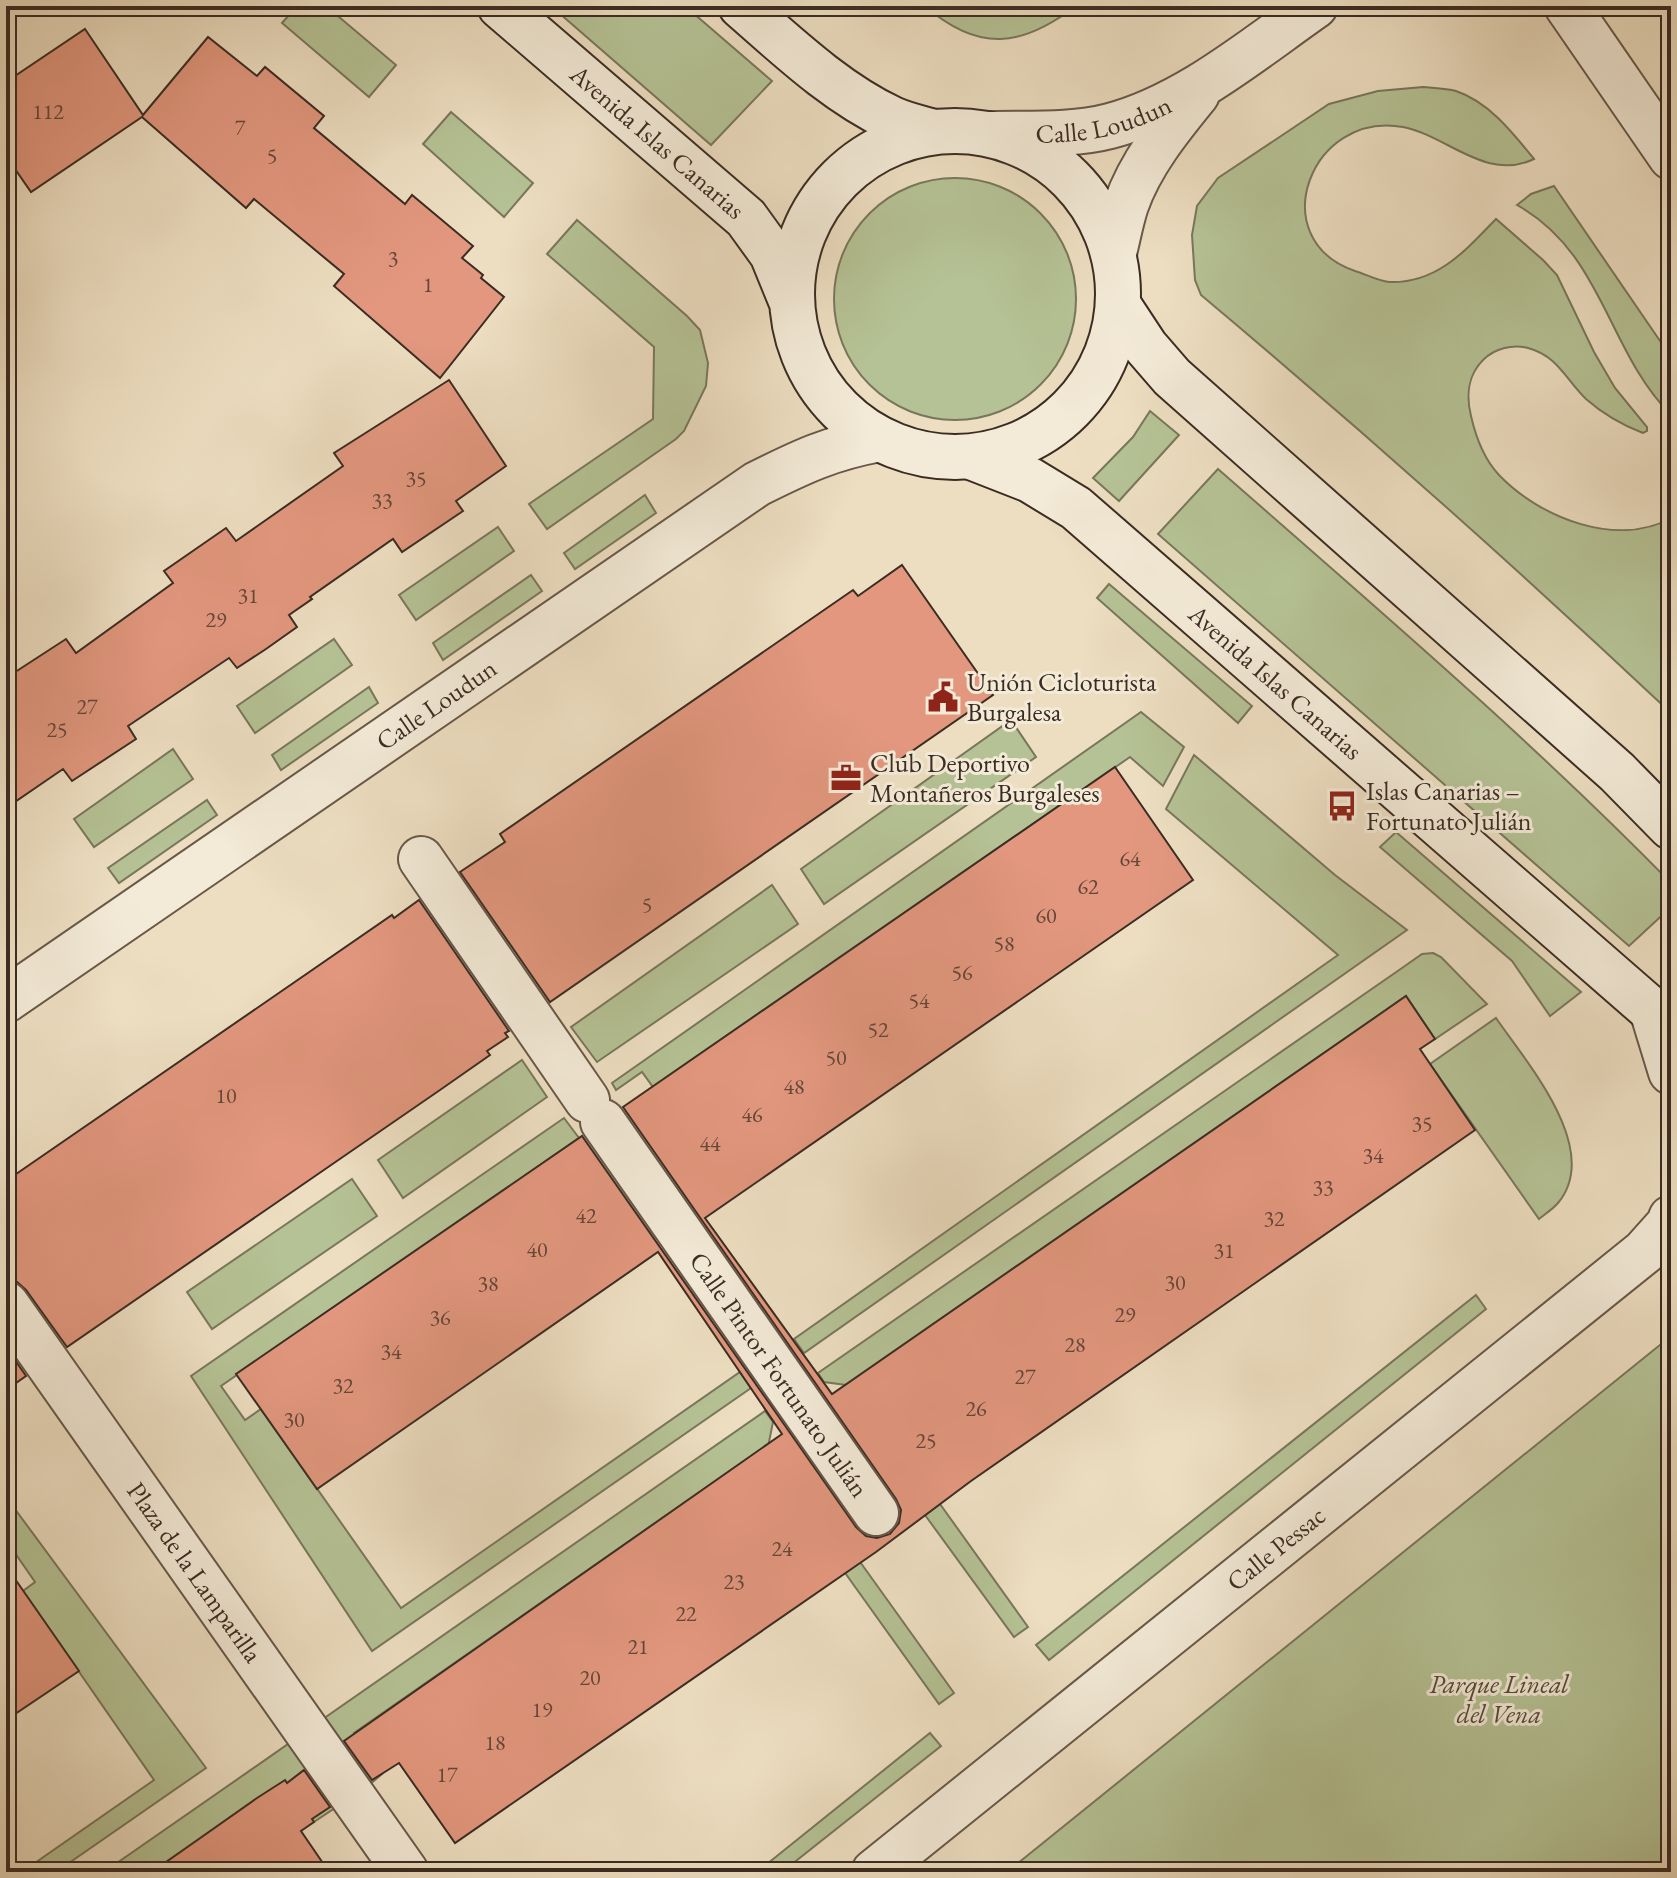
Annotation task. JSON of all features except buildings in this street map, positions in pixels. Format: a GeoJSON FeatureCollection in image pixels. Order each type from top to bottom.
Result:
{"type":"FeatureCollection","features":[{"type":"Feature","properties":{"kind":"street","name":"Avenida Islas Canarias"},"geometry":{"type":"LineString","coordinates":[[500,6],[746,218],[772,254],[790,298]]}},
{"type":"Feature","properties":{"kind":"street"},"geometry":{"type":"LineString","coordinates":[[741,6],[814,69],[893,120],[934,132],[989,134],[1023,145],[1055,164],[1081,190],[1101,219],[1114,253],[1119,306],[1110,351],[1088,391],[1056,424],[1015,446],[971,457],[940,457],[909,452],[880,439],[843,414],[815,380],[798,341],[790,298],[794,258],[808,220],[830,188],[860,160],[895,141],[934,132]]}},
{"type":"Feature","properties":{"kind":"street","name":"Calle Loudun"},"geometry":{"type":"LineString","coordinates":[[989,134],[1075,132],[1110,126],[1152,111],[1209,79],[1315,6]]}},
{"type":"Feature","properties":{"kind":"street"},"geometry":{"type":"LineString","coordinates":[[1567,6],[1671,157]]}},
{"type":"Feature","properties":{"kind":"street"},"geometry":{"type":"LineString","coordinates":[[1591,6],[1599,52]]}},
{"type":"Feature","properties":{"kind":"street","name":"Calle Loudun"},"geometry":{"type":"LineString","coordinates":[[1114,253],[1127,203],[1145,167],[1168,129],[1209,79]]}},
{"type":"Feature","properties":{"kind":"street"},"geometry":{"type":"LineString","coordinates":[[1119,306],[1146,347],[1172,377],[1617,772],[1671,827]]}},
{"type":"Feature","properties":{"kind":"street","name":"Calle Loudun"},"geometry":{"type":"LineString","coordinates":[[6,1000],[757,484],[799,462],[841,446],[880,439]]}},
{"type":"Feature","properties":{"kind":"street","name":"Avenida Islas Canarias"},"geometry":{"type":"LineString","coordinates":[[971,457],[1030,480],[1076,508],[1661,1018]]}},
{"type":"Feature","properties":{"kind":"street","name":"Calle Pintor Fortunato Julián"},"geometry":{"type":"LineString","coordinates":[[421,859],[876,1513]]}},
{"type":"Feature","properties":{"kind":"street"},"geometry":{"type":"LineString","coordinates":[[1661,1018],[1671,1072]]}},
{"type":"Feature","properties":{"kind":"street","name":"Calle Pessac"},"geometry":{"type":"LineString","coordinates":[[874,1872],[1644,1252],[1671,1218]]}},
{"type":"Feature","properties":{"kind":"street","name":"Plaza de la Lamparilla"},"geometry":{"type":"LineString","coordinates":[[6,1304],[406,1872]]}},
{"type":"Feature","properties":{"kind":"green space"},"geometry":{"type":"Polygon","coordinates":[[[297,6],[326,6],[396,65],[369,97],[282,23],[297,6]]]}},
{"type":"Feature","properties":{"kind":"green space"},"geometry":{"type":"Polygon","coordinates":[[[551,6],[685,6],[772,81],[711,145],[551,6]]]}},
{"type":"Feature","properties":{"kind":"green space"},"geometry":{"type":"Polygon","coordinates":[[[925,6],[1076,6],[1037,30],[1000,39],[964,32],[925,6]]]}},
{"type":"Feature","properties":{"kind":"green space"},"geometry":{"type":"Polygon","coordinates":[[[1423,87],[1456,91],[1479,103],[1500,119],[1534,159],[1516,165],[1500,165],[1467,155],[1420,132],[1403,127],[1371,127],[1344,138],[1323,157],[1310,181],[1305,207],[1310,233],[1327,255],[1355,271],[1389,282],[1406,281],[1422,277],[1449,263],[1496,219],[1557,275],[1594,352],[1615,388],[1647,431],[1635,430],[1606,414],[1586,399],[1547,357],[1516,346],[1493,352],[1474,372],[1469,393],[1473,424],[1485,455],[1499,475],[1536,504],[1557,515],[1580,524],[1627,530],[1650,527],[1671,518],[1671,713],[1439,501],[1201,295],[1195,280],[1192,235],[1197,206],[1218,178],[1329,104],[1378,91],[1423,87]]]}},
{"type":"Feature","properties":{"kind":"green space"},"geometry":{"type":"Polygon","coordinates":[[[451,112],[533,183],[504,217],[423,144],[451,112]]]}},
{"type":"Feature","properties":{"kind":"green space"},"geometry":{"type":"Polygon","coordinates":[[[955,178],[979,180],[1001,187],[1041,213],[1067,253],[1074,275],[1074,323],[1067,345],[1041,385],[1001,411],[979,418],[955,420],[931,418],[909,411],[869,385],[843,345],[836,323],[834,299],[836,275],[843,253],[869,213],[909,187],[931,180],[955,178]]]}},
{"type":"Feature","properties":{"kind":"green space"},"geometry":{"type":"Polygon","coordinates":[[[1554,186],[1671,357],[1671,415],[1649,389],[1569,249],[1546,225],[1517,205],[1531,194],[1554,186]]]}},
{"type":"Feature","properties":{"kind":"green space"},"geometry":{"type":"Polygon","coordinates":[[[577,220],[700,330],[708,363],[706,386],[684,431],[676,439],[547,529],[529,504],[653,419],[654,347],[547,254],[577,220]]]}},
{"type":"Feature","properties":{"kind":"green space"},"geometry":{"type":"Polygon","coordinates":[[[1150,411],[1179,435],[1119,501],[1093,478],[1133,437],[1150,411]]]}},
{"type":"Feature","properties":{"kind":"green space"},"geometry":{"type":"Polygon","coordinates":[[[1218,469],[1449,672],[1617,829],[1671,883],[1671,907],[1629,946],[1158,534],[1218,469]]]}},
{"type":"Feature","properties":{"kind":"green space"},"geometry":{"type":"Polygon","coordinates":[[[645,495],[656,513],[575,569],[564,553],[645,495]]]}},
{"type":"Feature","properties":{"kind":"green space"},"geometry":{"type":"Polygon","coordinates":[[[498,527],[514,551],[416,620],[399,595],[498,527]]]}},
{"type":"Feature","properties":{"kind":"green space"},"geometry":{"type":"Polygon","coordinates":[[[531,575],[542,591],[443,660],[433,643],[531,575]]]}},
{"type":"Feature","properties":{"kind":"green space"},"geometry":{"type":"Polygon","coordinates":[[[1109,584],[1252,706],[1238,723],[1097,598],[1109,584]]]}},
{"type":"Feature","properties":{"kind":"green space"},"geometry":{"type":"Polygon","coordinates":[[[334,639],[352,665],[255,733],[237,706],[334,639]]]}},
{"type":"Feature","properties":{"kind":"green space"},"geometry":{"type":"Polygon","coordinates":[[[369,687],[378,703],[281,770],[272,755],[369,687]]]}},
{"type":"Feature","properties":{"kind":"green space"},"geometry":{"type":"Polygon","coordinates":[[[1141,712],[1184,747],[1163,786],[1130,757],[653,1087],[642,1072],[616,1090],[612,1083],[1141,712]]]}},
{"type":"Feature","properties":{"kind":"green space"},"geometry":{"type":"Polygon","coordinates":[[[1011,720],[1036,757],[824,904],[801,869],[1011,720]]]}},
{"type":"Feature","properties":{"kind":"green space"},"geometry":{"type":"Polygon","coordinates":[[[173,749],[193,779],[94,847],[74,819],[173,749]]]}},
{"type":"Feature","properties":{"kind":"green space"},"geometry":{"type":"Polygon","coordinates":[[[1194,755],[1335,875],[1407,930],[804,1353],[794,1339],[1338,955],[1166,809],[1194,755]]]}},
{"type":"Feature","properties":{"kind":"green space"},"geometry":{"type":"Polygon","coordinates":[[[207,800],[217,815],[119,883],[108,868],[207,800]]]}},
{"type":"Feature","properties":{"kind":"green space"},"geometry":{"type":"Polygon","coordinates":[[[1396,832],[1581,992],[1550,1016],[1512,961],[1380,847],[1396,832]]]}},
{"type":"Feature","properties":{"kind":"green space"},"geometry":{"type":"Polygon","coordinates":[[[772,885],[798,924],[597,1062],[571,1027],[772,885]]]}},
{"type":"Feature","properties":{"kind":"green space"},"geometry":{"type":"Polygon","coordinates":[[[1433,953],[1441,957],[1487,1004],[1435,1039],[1406,996],[1134,1186],[861,1387],[824,1382],[818,1373],[1422,954],[1433,953]]]}},
{"type":"Feature","properties":{"kind":"green space"},"geometry":{"type":"Polygon","coordinates":[[[1496,1018],[1555,1107],[1566,1132],[1572,1158],[1569,1181],[1558,1203],[1539,1219],[1430,1064],[1496,1018]]]}},
{"type":"Feature","properties":{"kind":"green space"},"geometry":{"type":"Polygon","coordinates":[[[522,1060],[547,1097],[403,1198],[378,1160],[522,1060]]]}},
{"type":"Feature","properties":{"kind":"green space"},"geometry":{"type":"Polygon","coordinates":[[[564,1118],[579,1138],[221,1386],[245,1420],[261,1409],[401,1608],[740,1372],[751,1388],[372,1651],[191,1376],[564,1118]]]}},
{"type":"Feature","properties":{"kind":"green space"},"geometry":{"type":"Polygon","coordinates":[[[352,1179],[377,1216],[212,1329],[187,1292],[352,1179]]]}},
{"type":"Feature","properties":{"kind":"green space"},"geometry":{"type":"Polygon","coordinates":[[[1476,1295],[1486,1309],[1049,1660],[1036,1645],[1476,1295]]]}},
{"type":"Feature","properties":{"kind":"green space","name":"Parque Lineal del Vena"},"geometry":{"type":"Polygon","coordinates":[[[1671,1336],[1671,1872],[1007,1872],[1671,1336]]]}},
{"type":"Feature","properties":{"kind":"green space"},"geometry":{"type":"Polygon","coordinates":[[[765,1411],[773,1422],[766,1457],[760,1450],[354,1733],[382,1774],[369,1785],[323,1719],[765,1411]]]}},
{"type":"Feature","properties":{"kind":"green space"},"geometry":{"type":"Polygon","coordinates":[[[9,1501],[206,1768],[56,1872],[22,1872],[154,1780],[23,1591],[35,1582],[6,1540],[6,1503],[9,1501]]]}},
{"type":"Feature","properties":{"kind":"green space"},"geometry":{"type":"Polygon","coordinates":[[[940,1504],[1028,1627],[1014,1637],[925,1515],[940,1504]]]}},
{"type":"Feature","properties":{"kind":"green space"},"geometry":{"type":"Polygon","coordinates":[[[858,1559],[954,1693],[939,1704],[843,1570],[858,1559]]]}},
{"type":"Feature","properties":{"kind":"green space"},"geometry":{"type":"Polygon","coordinates":[[[930,1733],[941,1746],[782,1872],[757,1872],[930,1733]]]}},
{"type":"Feature","properties":{"kind":"green space"},"geometry":{"type":"Polygon","coordinates":[[[291,1742],[338,1806],[314,1822],[285,1781],[151,1872],[104,1872],[291,1742]]]}},
{"type":"Feature","properties":{"kind":"place","name":"Unión Cicloturista Burgalesa"},"geometry":{"type":"Point","coordinates":[943,697]}},
{"type":"Feature","properties":{"kind":"place","name":"Club Deportivo Montañeros Burgaleses"},"geometry":{"type":"Point","coordinates":[846,778]}},
{"type":"Feature","properties":{"kind":"place","name":"Islas Canarias – Fortunato Julián"},"geometry":{"type":"Point","coordinates":[1342,806]}}]}
